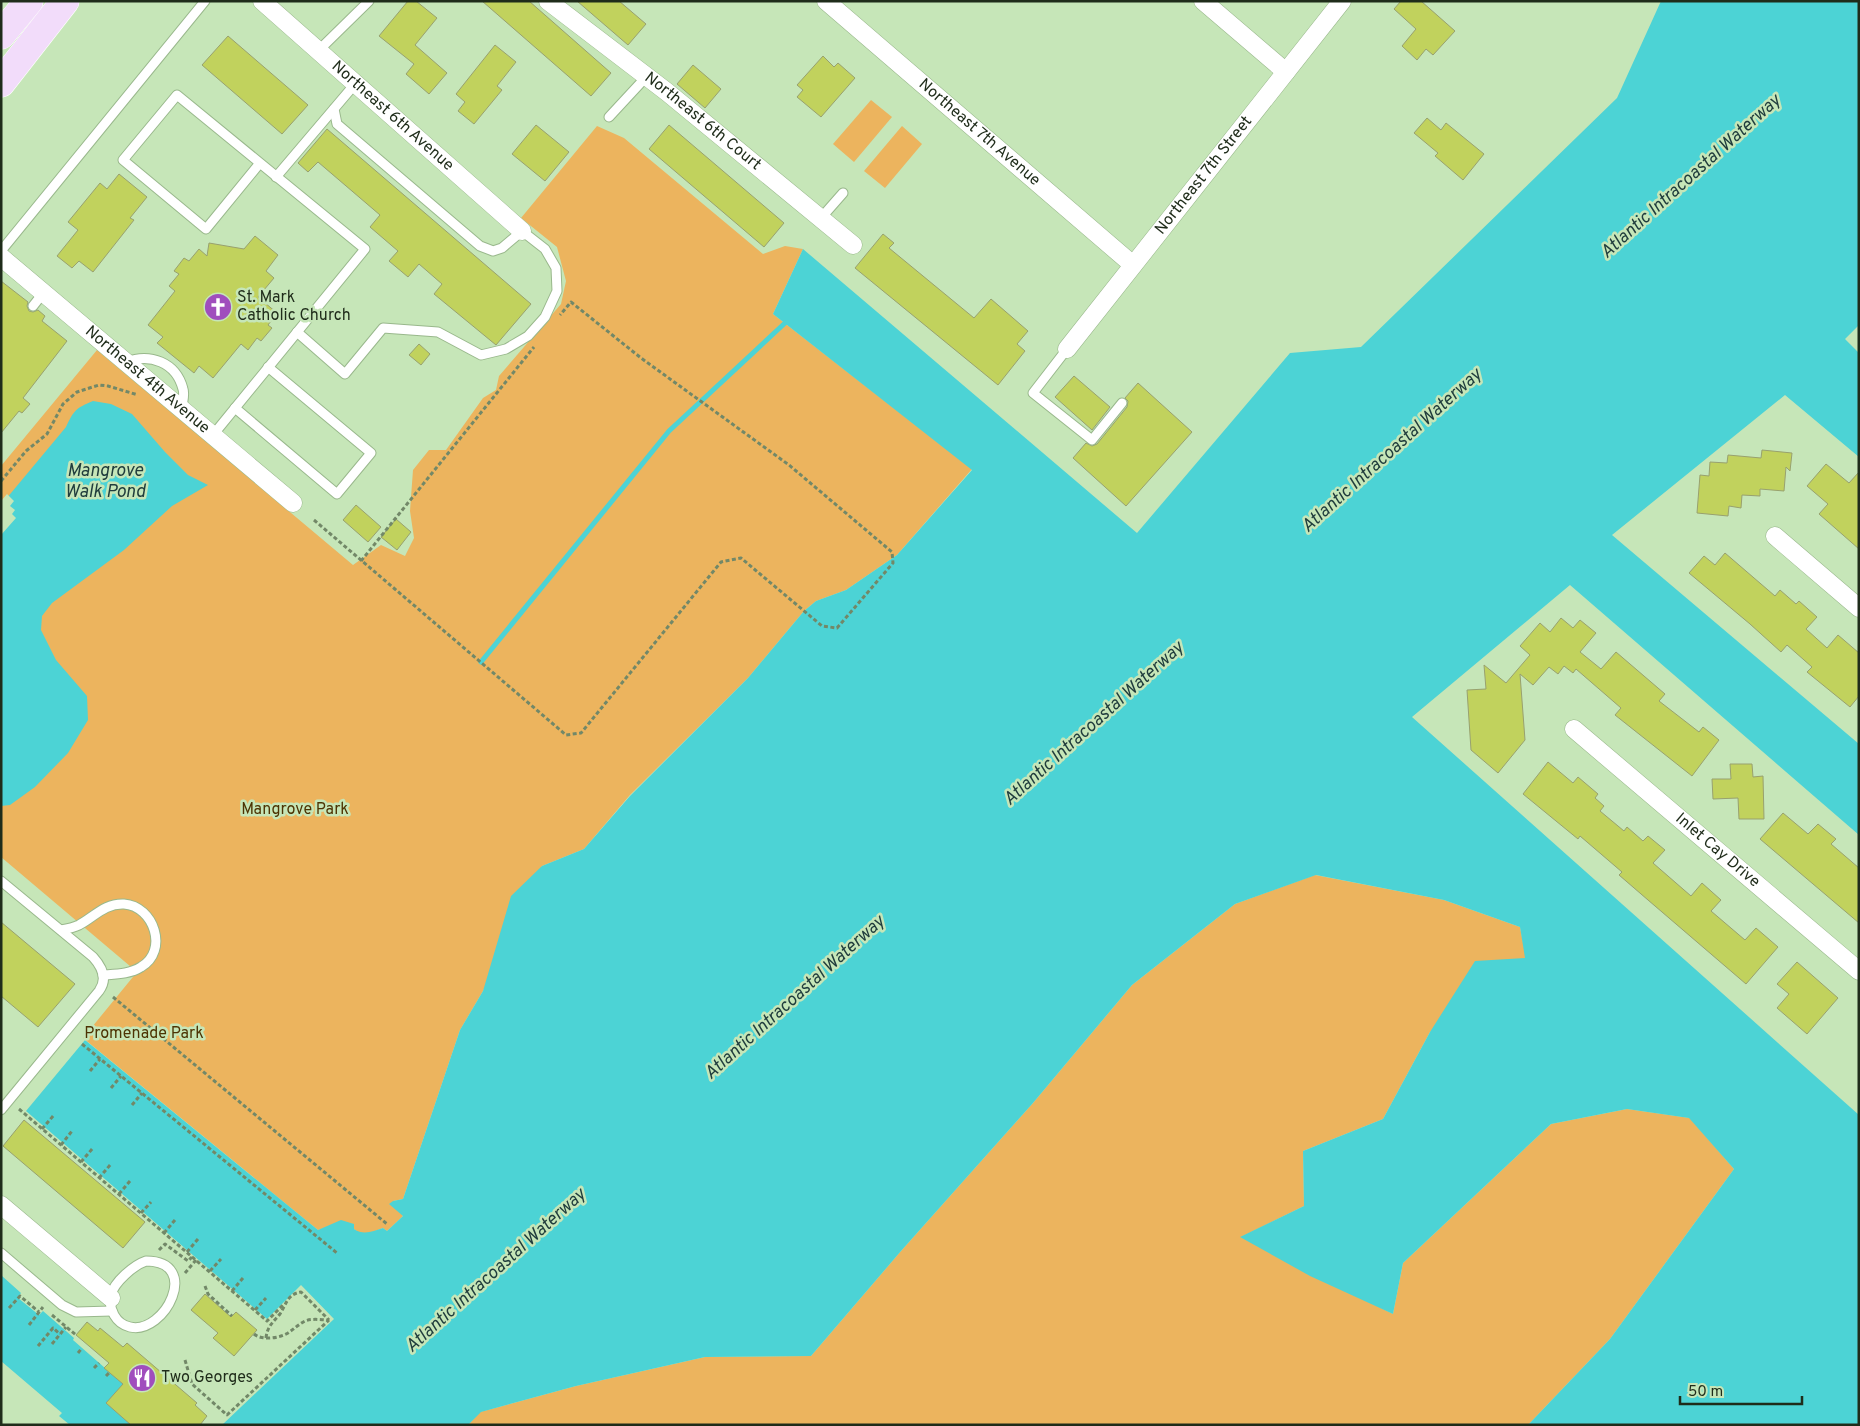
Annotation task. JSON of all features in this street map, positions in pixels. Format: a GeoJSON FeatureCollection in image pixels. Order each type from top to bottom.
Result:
{"type":"FeatureCollection","features":[{"type":"Feature","properties":{"kind":"main road"},"geometry":{"type":"LineString","coordinates":[[1,35],[29,1]]}},
{"type":"Feature","properties":{"kind":"main road"},"geometry":{"type":"LineString","coordinates":[[1,83],[65,1]]}},
{"type":"Feature","properties":{"kind":"street","name":"Northeast 6th Avenue"},"geometry":{"type":"LineString","coordinates":[[262,1],[522,231]]}},
{"type":"Feature","properties":{"kind":"street","name":"Northeast 6th Court"},"geometry":{"type":"LineString","coordinates":[[548,1],[647,76],[853,245]]}},
{"type":"Feature","properties":{"kind":"street","name":"Northeast 7th Avenue"},"geometry":{"type":"LineString","coordinates":[[826,1],[1133,265]]}},
{"type":"Feature","properties":{"kind":"street"},"geometry":{"type":"LineString","coordinates":[[1203,1],[1286,72]]}},
{"type":"Feature","properties":{"kind":"street","name":"Northeast 7th Street"},"geometry":{"type":"LineString","coordinates":[[1067,349],[1342,1]]}},
{"type":"Feature","properties":{"kind":"street","name":"Northeast 4th Avenue"},"geometry":{"type":"LineString","coordinates":[[1,256],[38,299],[126,362],[293,503]]}},
{"type":"Feature","properties":{"kind":"street"},"geometry":{"type":"LineString","coordinates":[[1775,536],[1859,608]]}},
{"type":"Feature","properties":{"kind":"street","name":"Inlet Cay Drive"},"geometry":{"type":"LineString","coordinates":[[1574,729],[1859,971]]}},
{"type":"Feature","properties":{"kind":"street"},"geometry":{"type":"LineString","coordinates":[[1,1205],[112,1305]]}},
{"type":"Feature","properties":{"kind":"lane"},"geometry":{"type":"LineString","coordinates":[[1,251],[205,1]]}},
{"type":"Feature","properties":{"kind":"lane"},"geometry":{"type":"LineString","coordinates":[[318,51],[369,1]]}},
{"type":"Feature","properties":{"kind":"lane"},"geometry":{"type":"LineString","coordinates":[[609,117],[647,76]]}},
{"type":"Feature","properties":{"kind":"lane"},"geometry":{"type":"LineString","coordinates":[[276,177],[355,84]]}},
{"type":"Feature","properties":{"kind":"lane"},"geometry":{"type":"LineString","coordinates":[[212,435],[365,250],[260,163],[176,95],[122,160],[206,229],[260,163]]}},
{"type":"Feature","properties":{"kind":"lane"},"geometry":{"type":"LineString","coordinates":[[297,332],[345,374],[383,328],[438,332],[481,354],[506,349],[528,336],[545,317],[557,290],[556,268],[545,249],[522,231],[502,248],[493,251],[480,246],[337,124],[334,109]]}},
{"type":"Feature","properties":{"kind":"lane"},"geometry":{"type":"LineString","coordinates":[[821,218],[843,193]]}},
{"type":"Feature","properties":{"kind":"lane"},"geometry":{"type":"LineString","coordinates":[[1067,349],[1033,393],[1092,440],[1122,403]]}},
{"type":"Feature","properties":{"kind":"lane"},"geometry":{"type":"LineString","coordinates":[[126,362],[137,358],[144,358],[158,360],[169,367],[178,378],[184,390],[182,409]]}},
{"type":"Feature","properties":{"kind":"lane"},"geometry":{"type":"LineString","coordinates":[[235,408],[337,494],[371,453],[268,367]]}},
{"type":"Feature","properties":{"kind":"lane"},"geometry":{"type":"LineString","coordinates":[[1,881],[93,957],[100,965],[103,975],[103,984],[99,991],[1,1110]]}},
{"type":"Feature","properties":{"kind":"lane"},"geometry":{"type":"LineString","coordinates":[[61,930],[78,926],[113,904],[126,904],[148,916],[155,929],[156,942],[152,955],[142,967],[128,972],[103,975]]}},
{"type":"Feature","properties":{"kind":"lane"},"geometry":{"type":"LineString","coordinates":[[1,1253],[62,1305],[76,1312],[112,1305]]}},
{"type":"Feature","properties":{"kind":"lane"},"geometry":{"type":"LineString","coordinates":[[146,1261],[161,1263],[172,1273],[176,1287],[172,1300],[154,1321],[146,1326],[139,1328],[125,1326],[118,1320],[112,1305],[114,1289],[138,1264],[146,1261]]}},
{"type":"Feature","properties":{"kind":"path"},"geometry":{"type":"LineString","coordinates":[[314,520],[566,735],[581,733],[721,562],[741,558],[822,626],[836,628],[893,563],[892,552],[789,465],[641,358],[571,302],[559,317]]}},
{"type":"Feature","properties":{"kind":"path"},"geometry":{"type":"LineString","coordinates":[[361,561],[540,340]]}},
{"type":"Feature","properties":{"kind":"path"},"geometry":{"type":"LineString","coordinates":[[1,481],[26,452],[47,434],[63,404],[78,392],[99,385],[141,396]]}},
{"type":"Feature","properties":{"kind":"path"},"geometry":{"type":"LineString","coordinates":[[113,997],[387,1224]]}},
{"type":"Feature","properties":{"kind":"path"},"geometry":{"type":"LineString","coordinates":[[82,1044],[337,1253]]}},
{"type":"Feature","properties":{"kind":"path"},"geometry":{"type":"LineString","coordinates":[[90,1071],[100,1059]]}},
{"type":"Feature","properties":{"kind":"path"},"geometry":{"type":"LineString","coordinates":[[111,1088],[121,1076]]}},
{"type":"Feature","properties":{"kind":"path"},"geometry":{"type":"LineString","coordinates":[[132,1105],[142,1093]]}},
{"type":"Feature","properties":{"kind":"path"},"geometry":{"type":"LineString","coordinates":[[18,1109],[267,1321],[292,1296],[301,1292],[329,1320]]}},
{"type":"Feature","properties":{"kind":"path"},"geometry":{"type":"LineString","coordinates":[[42,1129],[54,1115]]}},
{"type":"Feature","properties":{"kind":"path"},"geometry":{"type":"LineString","coordinates":[[61,1145],[72,1132]]}},
{"type":"Feature","properties":{"kind":"path"},"geometry":{"type":"LineString","coordinates":[[81,1162],[93,1148]]}},
{"type":"Feature","properties":{"kind":"path"},"geometry":{"type":"LineString","coordinates":[[100,1178],[111,1164]]}},
{"type":"Feature","properties":{"kind":"path"},"geometry":{"type":"LineString","coordinates":[[119,1194],[130,1181]]}},
{"type":"Feature","properties":{"kind":"path"},"geometry":{"type":"LineString","coordinates":[[141,1213],[151,1202]]}},
{"type":"Feature","properties":{"kind":"path"},"geometry":{"type":"LineString","coordinates":[[164,1233],[175,1220]]}},
{"type":"Feature","properties":{"kind":"path"},"geometry":{"type":"LineString","coordinates":[[187,1252],[198,1239]]}},
{"type":"Feature","properties":{"kind":"path"},"geometry":{"type":"LineString","coordinates":[[160,1250],[165,1244],[188,1262],[192,1257]]}},
{"type":"Feature","properties":{"kind":"path"},"geometry":{"type":"LineString","coordinates":[[210,1272],[221,1259]]}},
{"type":"Feature","properties":{"kind":"path"},"geometry":{"type":"LineString","coordinates":[[184,1273],[196,1260]]}},
{"type":"Feature","properties":{"kind":"path"},"geometry":{"type":"LineString","coordinates":[[232,1291],[243,1278]]}},
{"type":"Feature","properties":{"kind":"path"},"geometry":{"type":"LineString","coordinates":[[205,1286],[208,1294],[232,1316]]}},
{"type":"Feature","properties":{"kind":"path"},"geometry":{"type":"LineString","coordinates":[[9,1308],[20,1296],[39,1312]]}},
{"type":"Feature","properties":{"kind":"path"},"geometry":{"type":"LineString","coordinates":[[255,1310],[266,1298]]}},
{"type":"Feature","properties":{"kind":"path"},"geometry":{"type":"LineString","coordinates":[[266,1338],[267,1330],[281,1312],[283,1305]]}},
{"type":"Feature","properties":{"kind":"path"},"geometry":{"type":"LineString","coordinates":[[29,1325],[44,1307]]}},
{"type":"Feature","properties":{"kind":"path"},"geometry":{"type":"LineString","coordinates":[[254,1334],[257,1337],[266,1338],[281,1336],[305,1321],[329,1320]]}},
{"type":"Feature","properties":{"kind":"path"},"geometry":{"type":"LineString","coordinates":[[185,1360],[192,1384],[227,1415],[329,1320]]}},
{"type":"Feature","properties":{"kind":"path"},"geometry":{"type":"LineString","coordinates":[[52,1344],[66,1327]]}},
{"type":"Feature","properties":{"kind":"path"},"geometry":{"type":"LineString","coordinates":[[38,1346],[54,1328],[60,1334]]}},
{"type":"Feature","properties":{"kind":"path"},"geometry":{"type":"LineString","coordinates":[[78,1353],[82,1348]]}},
{"type":"Feature","properties":{"kind":"path"},"geometry":{"type":"LineString","coordinates":[[94,1368],[99,1363]]}},
{"type":"Feature","properties":{"kind":"green space"},"geometry":{"type":"Polygon","coordinates":[[[871,100],[892,117],[854,162],[833,144],[871,100]]]}},
{"type":"Feature","properties":{"kind":"green space"},"geometry":{"type":"Polygon","coordinates":[[[597,126],[624,138],[763,254],[785,246],[803,249],[773,314],[972,469],[897,555],[846,590],[816,601],[804,611],[748,678],[630,795],[584,849],[542,866],[483,991],[460,1030],[403,1199],[393,1201],[403,1216],[387,1231],[383,1228],[370,1233],[359,1233],[354,1229],[334,1225],[318,1230],[83,1038],[137,972],[1,857],[1,466],[97,350],[353,565],[381,545],[405,556],[414,538],[410,511],[413,470],[429,450],[446,450],[483,398],[496,390],[499,376],[561,304],[566,281],[557,247],[521,218],[597,126]]]}},
{"type":"Feature","properties":{"kind":"green space"},"geometry":{"type":"Polygon","coordinates":[[[902,126],[922,144],[885,188],[864,171],[902,126]]]}},
{"type":"Feature","properties":{"kind":"green space"},"geometry":{"type":"Polygon","coordinates":[[[1315,875],[1444,900],[1520,927],[1526,958],[1430,1032],[1383,1119],[1303,1151],[1304,1206],[1241,1237],[1393,1314],[1403,1263],[1551,1124],[1627,1109],[1690,1118],[1734,1169],[1610,1339],[1528,1425],[468,1425],[480,1412],[576,1386],[705,1357],[811,1356],[901,1251],[1033,1103],[1132,985],[1235,904],[1315,875]]]}},
{"type":"Feature","properties":{"kind":"water","name":"Atlantic Intracoastal Waterway"},"geometry":{"type":"Polygon","coordinates":[[[1661,1],[1859,1],[1859,325],[1845,339],[1859,353],[1859,457],[1785,395],[1612,535],[1859,744],[1859,835],[1570,585],[1412,717],[1859,1115],[1859,1425],[1528,1425],[1610,1339],[1734,1169],[1689,1118],[1627,1109],[1551,1124],[1403,1263],[1393,1314],[1310,1276],[1240,1237],[1304,1206],[1303,1151],[1383,1119],[1430,1032],[1475,961],[1525,958],[1520,927],[1444,900],[1316,875],[1235,904],[1132,985],[1033,1103],[901,1251],[811,1356],[705,1357],[576,1386],[481,1412],[468,1425],[222,1425],[334,1319],[301,1285],[267,1319],[26,1111],[85,1040],[318,1230],[341,1220],[354,1224],[354,1229],[361,1232],[383,1228],[387,1231],[403,1216],[389,1204],[403,1199],[460,1030],[483,991],[511,896],[542,866],[584,849],[630,796],[748,678],[804,611],[816,601],[846,590],[897,555],[972,470],[773,314],[803,249],[1137,533],[1290,353],[1361,347],[1617,98],[1661,1]]]}},
{"type":"Feature","properties":{"kind":"water","name":"Mangrove Walk Pond"},"geometry":{"type":"Polygon","coordinates":[[[93,401],[111,404],[132,414],[188,475],[208,485],[172,506],[124,550],[52,603],[42,616],[41,630],[56,660],[87,696],[88,720],[68,753],[35,787],[10,805],[1,806],[1,505],[66,427],[76,410],[93,401]]]}},
{"type":"Feature","properties":{"kind":"water"},"geometry":{"type":"Polygon","coordinates":[[[2,1276],[21,1293],[18,1298],[39,1315],[43,1311],[74,1338],[73,1340],[170,1425],[70,1425],[59,1416],[62,1413],[1,1361],[2,1276]]]}},
{"type":"Feature","properties":{"kind":"pier"},"geometry":{"type":"Polygon","coordinates":[[[7,494],[14,501],[10,506],[15,510],[12,514],[16,518],[1,535],[1,501],[7,494]]]}},
{"type":"Feature","properties":{"kind":"building"},"geometry":{"type":"Polygon","coordinates":[[[408,1],[416,1],[437,18],[415,45],[447,73],[429,94],[406,74],[414,64],[379,36],[408,1]]]}},
{"type":"Feature","properties":{"kind":"building"},"geometry":{"type":"Polygon","coordinates":[[[482,1],[529,1],[611,73],[591,96],[482,1]]]}},
{"type":"Feature","properties":{"kind":"building"},"geometry":{"type":"Polygon","coordinates":[[[577,1],[619,1],[646,24],[628,45],[577,1]]]}},
{"type":"Feature","properties":{"kind":"building"},"geometry":{"type":"Polygon","coordinates":[[[1401,1],[1421,1],[1455,31],[1433,55],[1426,49],[1417,60],[1402,46],[1416,29],[1394,9],[1401,1]]]}},
{"type":"Feature","properties":{"kind":"building"},"geometry":{"type":"Polygon","coordinates":[[[228,36],[308,105],[282,134],[202,65],[228,36]]]}},
{"type":"Feature","properties":{"kind":"building"},"geometry":{"type":"Polygon","coordinates":[[[495,45],[516,62],[497,86],[502,90],[474,124],[458,111],[465,102],[456,94],[495,45]]]}},
{"type":"Feature","properties":{"kind":"building"},"geometry":{"type":"Polygon","coordinates":[[[823,56],[834,67],[838,63],[855,78],[821,117],[797,97],[803,90],[797,85],[823,56]]]}},
{"type":"Feature","properties":{"kind":"building"},"geometry":{"type":"Polygon","coordinates":[[[693,65],[721,89],[705,108],[677,84],[693,65]]]}},
{"type":"Feature","properties":{"kind":"building"},"geometry":{"type":"Polygon","coordinates":[[[1427,118],[1441,130],[1446,123],[1484,154],[1463,180],[1435,156],[1438,153],[1414,133],[1427,118]]]}},
{"type":"Feature","properties":{"kind":"building"},"geometry":{"type":"Polygon","coordinates":[[[536,125],[569,152],[545,181],[512,154],[536,125]]]}},
{"type":"Feature","properties":{"kind":"building"},"geometry":{"type":"Polygon","coordinates":[[[669,125],[784,223],[764,247],[649,149],[669,125]]]}},
{"type":"Feature","properties":{"kind":"building"},"geometry":{"type":"Polygon","coordinates":[[[327,129],[531,304],[496,345],[434,294],[442,284],[419,264],[408,277],[389,261],[398,251],[370,227],[380,215],[318,162],[308,172],[298,163],[327,129]]]}},
{"type":"Feature","properties":{"kind":"building"},"geometry":{"type":"Polygon","coordinates":[[[119,174],[147,197],[130,218],[134,220],[93,272],[79,261],[72,268],[57,256],[78,230],[68,222],[100,183],[107,189],[119,174]]]}},
{"type":"Feature","properties":{"kind":"building"},"geometry":{"type":"Polygon","coordinates":[[[883,234],[894,243],[889,248],[974,318],[991,299],[1028,331],[1017,344],[1025,351],[998,385],[855,268],[883,234]]]}},
{"type":"Feature","properties":{"kind":"building","name":"St. Mark Catholic Church"},"geometry":{"type":"Polygon","coordinates":[[[255,236],[278,255],[266,271],[274,278],[258,297],[277,313],[268,325],[272,328],[261,341],[257,338],[248,350],[241,344],[213,378],[199,366],[194,373],[157,343],[163,337],[148,325],[175,291],[169,286],[179,274],[174,271],[184,258],[189,261],[199,249],[207,256],[209,243],[244,249],[255,236]]]}},
{"type":"Feature","properties":{"kind":"building"},"geometry":{"type":"Polygon","coordinates":[[[1,281],[28,302],[29,311],[38,310],[45,316],[42,321],[67,341],[23,398],[30,404],[22,413],[19,411],[1,433],[1,281]]]}},
{"type":"Feature","properties":{"kind":"building"},"geometry":{"type":"Polygon","coordinates":[[[419,344],[430,354],[421,365],[409,355],[419,344]]]}},
{"type":"Feature","properties":{"kind":"building"},"geometry":{"type":"Polygon","coordinates":[[[1074,376],[1110,407],[1092,430],[1055,397],[1074,376]]]}},
{"type":"Feature","properties":{"kind":"building"},"geometry":{"type":"Polygon","coordinates":[[[1138,383],[1192,432],[1126,506],[1073,458],[1086,443],[1092,446],[1097,444],[1127,407],[1128,401],[1125,398],[1138,383]]]}},
{"type":"Feature","properties":{"kind":"building"},"geometry":{"type":"Polygon","coordinates":[[[1762,450],[1792,453],[1790,471],[1786,467],[1784,491],[1760,489],[1760,496],[1742,495],[1741,508],[1729,506],[1728,516],[1697,513],[1700,475],[1709,476],[1710,462],[1727,463],[1728,455],[1761,458],[1762,450]]]}},
{"type":"Feature","properties":{"kind":"building"},"geometry":{"type":"Polygon","coordinates":[[[1826,464],[1849,483],[1859,472],[1859,549],[1819,514],[1828,504],[1807,486],[1826,464]]]}},
{"type":"Feature","properties":{"kind":"building"},"geometry":{"type":"Polygon","coordinates":[[[356,505],[381,527],[368,542],[343,520],[356,505]]]}},
{"type":"Feature","properties":{"kind":"building"},"geometry":{"type":"Polygon","coordinates":[[[396,519],[411,532],[397,550],[381,537],[396,519]]]}},
{"type":"Feature","properties":{"kind":"building"},"geometry":{"type":"Polygon","coordinates":[[[1725,553],[1775,596],[1780,590],[1796,604],[1799,601],[1817,617],[1806,629],[1827,648],[1838,635],[1859,653],[1859,696],[1850,707],[1807,672],[1812,667],[1787,645],[1781,652],[1689,573],[1704,556],[1715,565],[1725,553]]]}},
{"type":"Feature","properties":{"kind":"building"},"geometry":{"type":"Polygon","coordinates":[[[1561,618],[1573,628],[1580,620],[1596,633],[1580,652],[1601,669],[1616,652],[1665,694],[1659,701],[1699,732],[1703,727],[1719,740],[1692,776],[1615,715],[1621,708],[1576,669],[1573,673],[1564,666],[1558,674],[1549,667],[1533,685],[1520,674],[1525,740],[1498,773],[1471,750],[1467,690],[1486,689],[1484,665],[1506,683],[1530,655],[1520,646],[1540,623],[1550,632],[1561,618]]]}},
{"type":"Feature","properties":{"kind":"building"},"geometry":{"type":"Polygon","coordinates":[[[1548,762],[1573,783],[1578,777],[1598,794],[1595,798],[1604,806],[1600,811],[1624,831],[1627,827],[1643,841],[1648,836],[1665,850],[1653,863],[1691,896],[1702,883],[1721,900],[1711,911],[1745,940],[1756,928],[1778,947],[1746,984],[1619,875],[1622,872],[1580,836],[1578,839],[1523,794],[1548,762]]]}},
{"type":"Feature","properties":{"kind":"building"},"geometry":{"type":"Polygon","coordinates":[[[1730,764],[1752,764],[1753,777],[1763,776],[1764,819],[1739,819],[1738,798],[1713,799],[1712,779],[1731,779],[1730,764]]]}},
{"type":"Feature","properties":{"kind":"building"},"geometry":{"type":"Polygon","coordinates":[[[1783,813],[1808,834],[1818,824],[1836,839],[1831,844],[1859,868],[1859,923],[1760,839],[1783,813]]]}},
{"type":"Feature","properties":{"kind":"building"},"geometry":{"type":"Polygon","coordinates":[[[1,922],[75,984],[38,1027],[1,996],[1,922]]]}},
{"type":"Feature","properties":{"kind":"building"},"geometry":{"type":"Polygon","coordinates":[[[1797,962],[1838,998],[1807,1034],[1777,1008],[1789,994],[1777,984],[1797,962]]]}},
{"type":"Feature","properties":{"kind":"building"},"geometry":{"type":"Polygon","coordinates":[[[24,1120],[145,1222],[123,1248],[3,1146],[24,1120]]]}},
{"type":"Feature","properties":{"kind":"building"},"geometry":{"type":"Polygon","coordinates":[[[205,1294],[231,1317],[236,1312],[257,1330],[234,1356],[213,1338],[218,1333],[191,1310],[205,1294]]]}},
{"type":"Feature","properties":{"kind":"building","name":"Two Georges"},"geometry":{"type":"Polygon","coordinates":[[[87,1322],[98,1331],[100,1328],[123,1347],[127,1343],[197,1403],[195,1405],[207,1416],[200,1425],[131,1425],[106,1403],[123,1384],[104,1368],[109,1363],[76,1335],[87,1322]]]}},
{"type":"Feature","properties":{"kind":"waterway"},"geometry":{"type":"LineString","coordinates":[[481,662],[669,431],[785,323]]}},
{"type":"Feature","properties":{"kind":"place","name":"St. Mark Catholic Church"},"geometry":{"type":"Point","coordinates":[218,307]}},
{"type":"Feature","properties":{"kind":"place","name":"Two Georges"},"geometry":{"type":"Point","coordinates":[142,1378]}},
{"type":"Feature","properties":{"kind":"park label","name":"Mangrove Park"},"geometry":{"type":"Point","coordinates":[295,810]}},
{"type":"Feature","properties":{"kind":"park label","name":"Promenade Park"},"geometry":{"type":"Point","coordinates":[144,1034]}}]}
